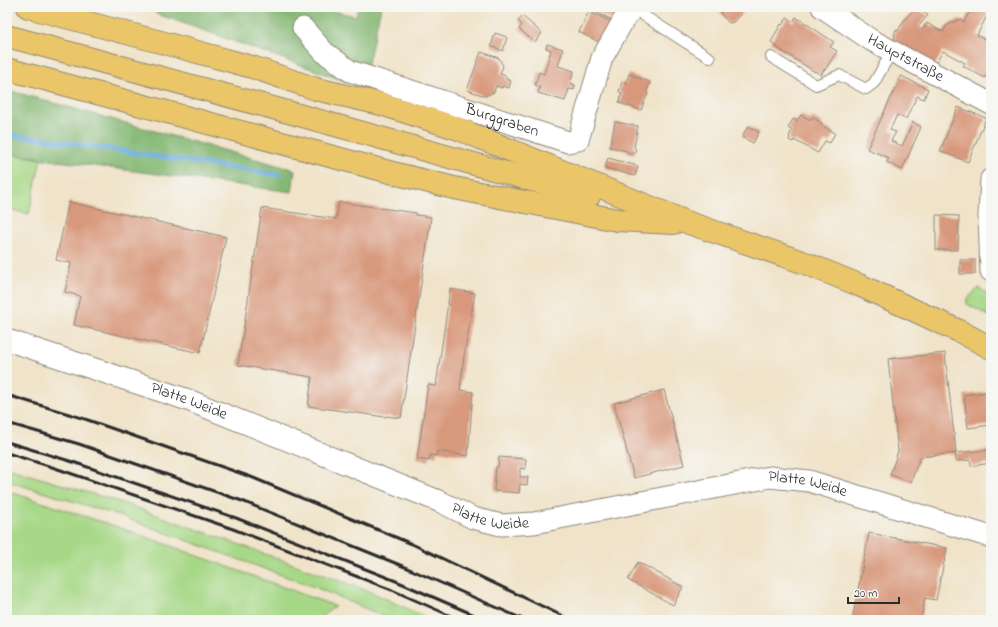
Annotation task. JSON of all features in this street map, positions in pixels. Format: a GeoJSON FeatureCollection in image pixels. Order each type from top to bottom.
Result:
{"type":"FeatureCollection","features":[{"type":"Feature","properties":{"kind":"main road"},"geometry":{"type":"LineString","coordinates":[[28,7],[244,65],[316,89],[381,104],[456,128],[689,223],[805,263],[859,285],[959,331],[991,348]]}},
{"type":"Feature","properties":{"kind":"main road"},"geometry":{"type":"LineString","coordinates":[[7,36],[689,223]]}},
{"type":"Feature","properties":{"kind":"main road"},"geometry":{"type":"LineString","coordinates":[[7,69],[454,188],[617,220],[689,223]]}},
{"type":"Feature","properties":{"kind":"street","name":"Hauptstraße"},"geometry":{"type":"LineString","coordinates":[[822,7],[871,40],[991,104]]}},
{"type":"Feature","properties":{"kind":"street","name":"Burggraben"},"geometry":{"type":"LineString","coordinates":[[303,28],[324,52],[350,71],[568,142],[578,140],[602,58],[632,8]]}},
{"type":"Feature","properties":{"kind":"street"},"geometry":{"type":"LineString","coordinates":[[991,179],[989,216],[991,271]]}},
{"type":"Feature","properties":{"kind":"street","name":"Platte Weide"},"geometry":{"type":"LineString","coordinates":[[7,340],[188,400],[441,502],[473,518],[501,525],[534,523],[770,477],[809,481],[991,537]]}},
{"type":"Feature","properties":{"kind":"lane"},"geometry":{"type":"LineString","coordinates":[[632,8],[710,58]]}},
{"type":"Feature","properties":{"kind":"lane"},"geometry":{"type":"LineString","coordinates":[[771,57],[816,85],[838,75],[866,89],[874,83],[892,51]]}},
{"type":"Feature","properties":{"kind":"green space"},"geometry":{"type":"Polygon","coordinates":[[[147,7],[316,7],[356,16],[358,7],[381,7],[364,80],[345,81],[157,14],[147,7]]]}},
{"type":"Feature","properties":{"kind":"green space"},"geometry":{"type":"Polygon","coordinates":[[[7,90],[295,170],[292,192],[7,153],[7,90]]]}},
{"type":"Feature","properties":{"kind":"green space"},"geometry":{"type":"Polygon","coordinates":[[[7,153],[41,159],[29,214],[7,209],[7,153]]]}},
{"type":"Feature","properties":{"kind":"green space"},"geometry":{"type":"Polygon","coordinates":[[[979,288],[991,296],[991,317],[967,304],[967,299],[979,288]]]}},
{"type":"Feature","properties":{"kind":"green space"},"geometry":{"type":"Polygon","coordinates":[[[7,468],[126,504],[371,592],[432,620],[393,620],[317,588],[120,516],[7,481],[7,468]]]}},
{"type":"Feature","properties":{"kind":"green space"},"geometry":{"type":"Polygon","coordinates":[[[7,491],[127,530],[335,606],[318,620],[7,620],[7,491]]]}},
{"type":"Feature","properties":{"kind":"building"},"geometry":{"type":"Polygon","coordinates":[[[600,7],[624,7],[621,12],[617,10],[612,20],[597,13],[600,7]]]}},
{"type":"Feature","properties":{"kind":"building"},"geometry":{"type":"Polygon","coordinates":[[[714,7],[748,7],[732,23],[729,23],[720,13],[722,12],[720,10],[719,12],[714,7]]]}},
{"type":"Feature","properties":{"kind":"building"},"geometry":{"type":"Polygon","coordinates":[[[987,7],[990,10],[977,35],[991,43],[991,67],[985,78],[963,66],[965,63],[943,51],[935,65],[892,42],[895,37],[896,29],[898,31],[904,20],[916,8],[928,15],[918,27],[922,30],[927,23],[943,32],[947,25],[960,19],[964,22],[968,14],[976,8],[987,7]]]}},
{"type":"Feature","properties":{"kind":"building"},"geometry":{"type":"Polygon","coordinates":[[[589,11],[611,22],[601,43],[579,32],[589,11]]]}},
{"type":"Feature","properties":{"kind":"building"},"geometry":{"type":"Polygon","coordinates":[[[522,16],[542,33],[535,42],[519,29],[522,25],[518,21],[522,16]]]}},
{"type":"Feature","properties":{"kind":"building"},"geometry":{"type":"Polygon","coordinates":[[[796,17],[834,42],[830,47],[837,51],[821,75],[776,47],[771,42],[781,24],[782,25],[787,18],[793,22],[796,17]]]}},
{"type":"Feature","properties":{"kind":"building"},"geometry":{"type":"Polygon","coordinates":[[[495,33],[507,37],[503,51],[491,46],[495,33]]]}},
{"type":"Feature","properties":{"kind":"building"},"geometry":{"type":"Polygon","coordinates":[[[547,44],[563,49],[558,66],[574,71],[570,83],[575,85],[574,90],[569,89],[565,101],[538,93],[540,87],[535,85],[539,72],[544,74],[551,50],[546,48],[547,44]]]}},
{"type":"Feature","properties":{"kind":"building"},"geometry":{"type":"Polygon","coordinates":[[[481,52],[499,58],[503,66],[500,74],[506,76],[506,79],[511,81],[509,88],[496,86],[494,92],[485,96],[467,90],[481,52]]]}},
{"type":"Feature","properties":{"kind":"building"},"geometry":{"type":"Polygon","coordinates":[[[629,74],[650,82],[647,91],[648,94],[641,110],[619,103],[622,94],[619,92],[622,82],[626,83],[629,74]]]}},
{"type":"Feature","properties":{"kind":"building"},"geometry":{"type":"Polygon","coordinates":[[[901,76],[928,89],[924,99],[917,96],[906,119],[897,115],[890,130],[896,132],[891,141],[902,146],[913,122],[921,127],[902,170],[887,162],[889,158],[867,149],[901,76]]]}},
{"type":"Feature","properties":{"kind":"building"},"geometry":{"type":"Polygon","coordinates":[[[958,107],[986,118],[968,162],[940,151],[958,107]]]}},
{"type":"Feature","properties":{"kind":"building"},"geometry":{"type":"Polygon","coordinates":[[[801,115],[811,120],[812,117],[822,123],[821,125],[835,133],[830,143],[825,141],[818,153],[794,140],[793,142],[789,140],[792,130],[788,128],[793,119],[797,121],[801,115]]]}},
{"type":"Feature","properties":{"kind":"building"},"geometry":{"type":"Polygon","coordinates":[[[615,122],[638,126],[634,147],[636,151],[633,154],[610,147],[615,122]]]}},
{"type":"Feature","properties":{"kind":"building"},"geometry":{"type":"Polygon","coordinates":[[[748,126],[759,132],[753,143],[742,137],[748,126]]]}},
{"type":"Feature","properties":{"kind":"building"},"geometry":{"type":"Polygon","coordinates":[[[608,158],[638,166],[635,176],[605,168],[608,158]]]}},
{"type":"Feature","properties":{"kind":"building"},"geometry":{"type":"Polygon","coordinates":[[[69,202],[226,237],[200,353],[74,325],[80,296],[65,292],[71,263],[56,260],[69,202]]]}},
{"type":"Feature","properties":{"kind":"building"},"geometry":{"type":"Polygon","coordinates":[[[339,202],[416,213],[416,215],[431,217],[401,418],[308,406],[312,377],[238,365],[262,208],[336,219],[339,202]]]}},
{"type":"Feature","properties":{"kind":"building"},"geometry":{"type":"Polygon","coordinates":[[[936,215],[959,216],[958,250],[936,250],[936,215]]]}},
{"type":"Feature","properties":{"kind":"building"},"geometry":{"type":"Polygon","coordinates":[[[960,260],[975,260],[975,274],[960,274],[960,260]]]}},
{"type":"Feature","properties":{"kind":"building"},"geometry":{"type":"Polygon","coordinates":[[[450,289],[475,293],[464,356],[460,390],[473,392],[468,456],[437,451],[436,456],[430,455],[429,461],[417,459],[428,385],[436,386],[450,289]]]}},
{"type":"Feature","properties":{"kind":"building"},"geometry":{"type":"Polygon","coordinates":[[[945,353],[956,453],[920,457],[911,482],[890,475],[898,451],[888,359],[945,353]]]}},
{"type":"Feature","properties":{"kind":"building"},"geometry":{"type":"Polygon","coordinates":[[[664,390],[684,465],[634,478],[614,403],[664,390]]]}},
{"type":"Feature","properties":{"kind":"building"},"geometry":{"type":"Polygon","coordinates":[[[988,392],[991,425],[968,428],[964,395],[988,392]]]}},
{"type":"Feature","properties":{"kind":"building"},"geometry":{"type":"Polygon","coordinates":[[[991,450],[991,463],[971,466],[970,460],[956,461],[955,453],[991,450]]]}},
{"type":"Feature","properties":{"kind":"building"},"geometry":{"type":"Polygon","coordinates":[[[499,457],[526,459],[525,469],[520,468],[520,477],[528,477],[527,485],[520,484],[519,493],[494,491],[496,467],[498,467],[499,457]]]}},
{"type":"Feature","properties":{"kind":"building"},"geometry":{"type":"Polygon","coordinates":[[[869,533],[947,548],[936,600],[925,598],[921,620],[852,620],[869,533]]]}},
{"type":"Feature","properties":{"kind":"building"},"geometry":{"type":"Polygon","coordinates":[[[638,562],[683,587],[673,605],[628,580],[638,562]]]}},
{"type":"Feature","properties":{"kind":"waterway"},"geometry":{"type":"LineString","coordinates":[[7,135],[44,139],[279,175]]}},
{"type":"Feature","properties":{"kind":"railway"},"geometry":{"type":"LineString","coordinates":[[7,395],[85,419],[251,477],[412,544],[571,620]]}},
{"type":"Feature","properties":{"kind":"railway"},"geometry":{"type":"LineString","coordinates":[[7,423],[79,444],[242,501],[405,567],[525,620]]}},
{"type":"Feature","properties":{"kind":"railway"},"geometry":{"type":"LineString","coordinates":[[7,442],[73,462],[236,518],[396,581],[486,620]]}},
{"type":"Feature","properties":{"kind":"railway"},"geometry":{"type":"LineString","coordinates":[[7,453],[233,529],[392,590],[460,620]]}}]}
